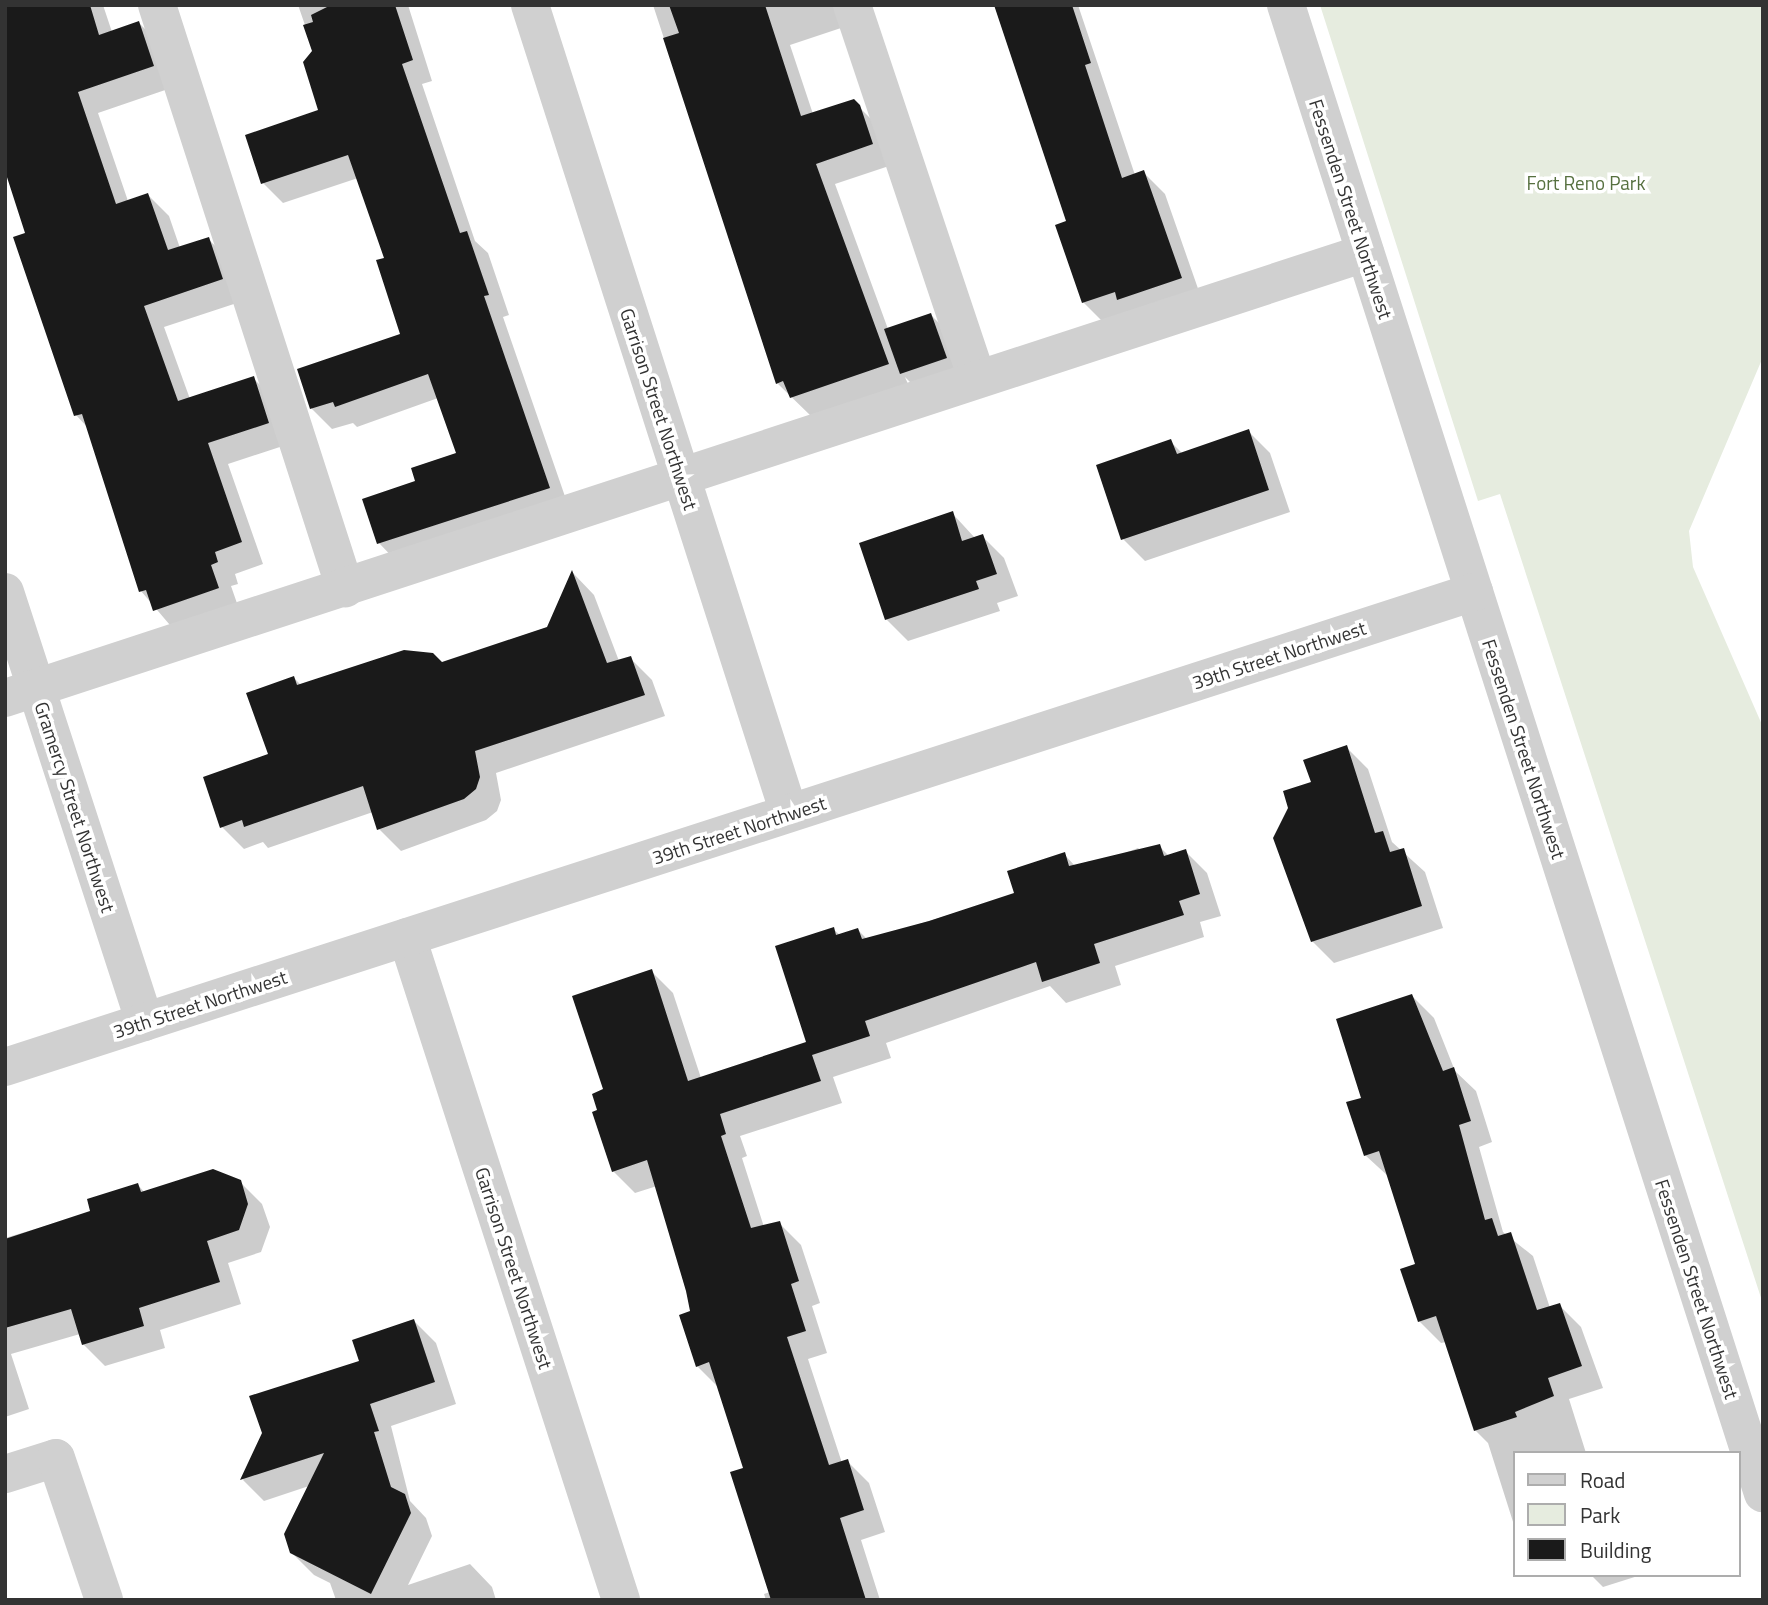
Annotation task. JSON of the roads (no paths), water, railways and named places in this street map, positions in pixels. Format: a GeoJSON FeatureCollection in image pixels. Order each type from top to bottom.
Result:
{"type":"FeatureCollection","features":[{"type":"Feature","properties":{"kind":"street"},"geometry":{"type":"LineString","coordinates":[[157,5],[345,587]]}},
{"type":"Feature","properties":{"kind":"street","name":"Garrison Street Northwest"},"geometry":{"type":"LineString","coordinates":[[530,5],[789,813]]}},
{"type":"Feature","properties":{"kind":"street"},"geometry":{"type":"LineString","coordinates":[[852,5],[977,380]]}},
{"type":"Feature","properties":{"kind":"street","name":"Fessenden Street Northwest"},"geometry":{"type":"LineString","coordinates":[[1286,5],[1763,1493]]}},
{"type":"Feature","properties":{"kind":"street"},"geometry":{"type":"LineString","coordinates":[[21,693],[1365,253]]}},
{"type":"Feature","properties":{"kind":"street","name":"Gramercy Street Northwest"},"geometry":{"type":"LineString","coordinates":[[5,592],[21,693],[145,1022]]}},
{"type":"Feature","properties":{"kind":"street","name":"39th Street Northwest"},"geometry":{"type":"LineString","coordinates":[[5,1067],[1474,592]]}},
{"type":"Feature","properties":{"kind":"street","name":"Garrison Street Northwest"},"geometry":{"type":"LineString","coordinates":[[407,937],[621,1600]]}},
{"type":"Feature","properties":{"kind":"street"},"geometry":{"type":"LineString","coordinates":[[5,1474],[56,1458],[104,1600]]}},
{"type":"Feature","properties":{"kind":"park label","name":"Fort Reno Park"},"geometry":{"type":"Point","coordinates":[1586,183]}}]}
